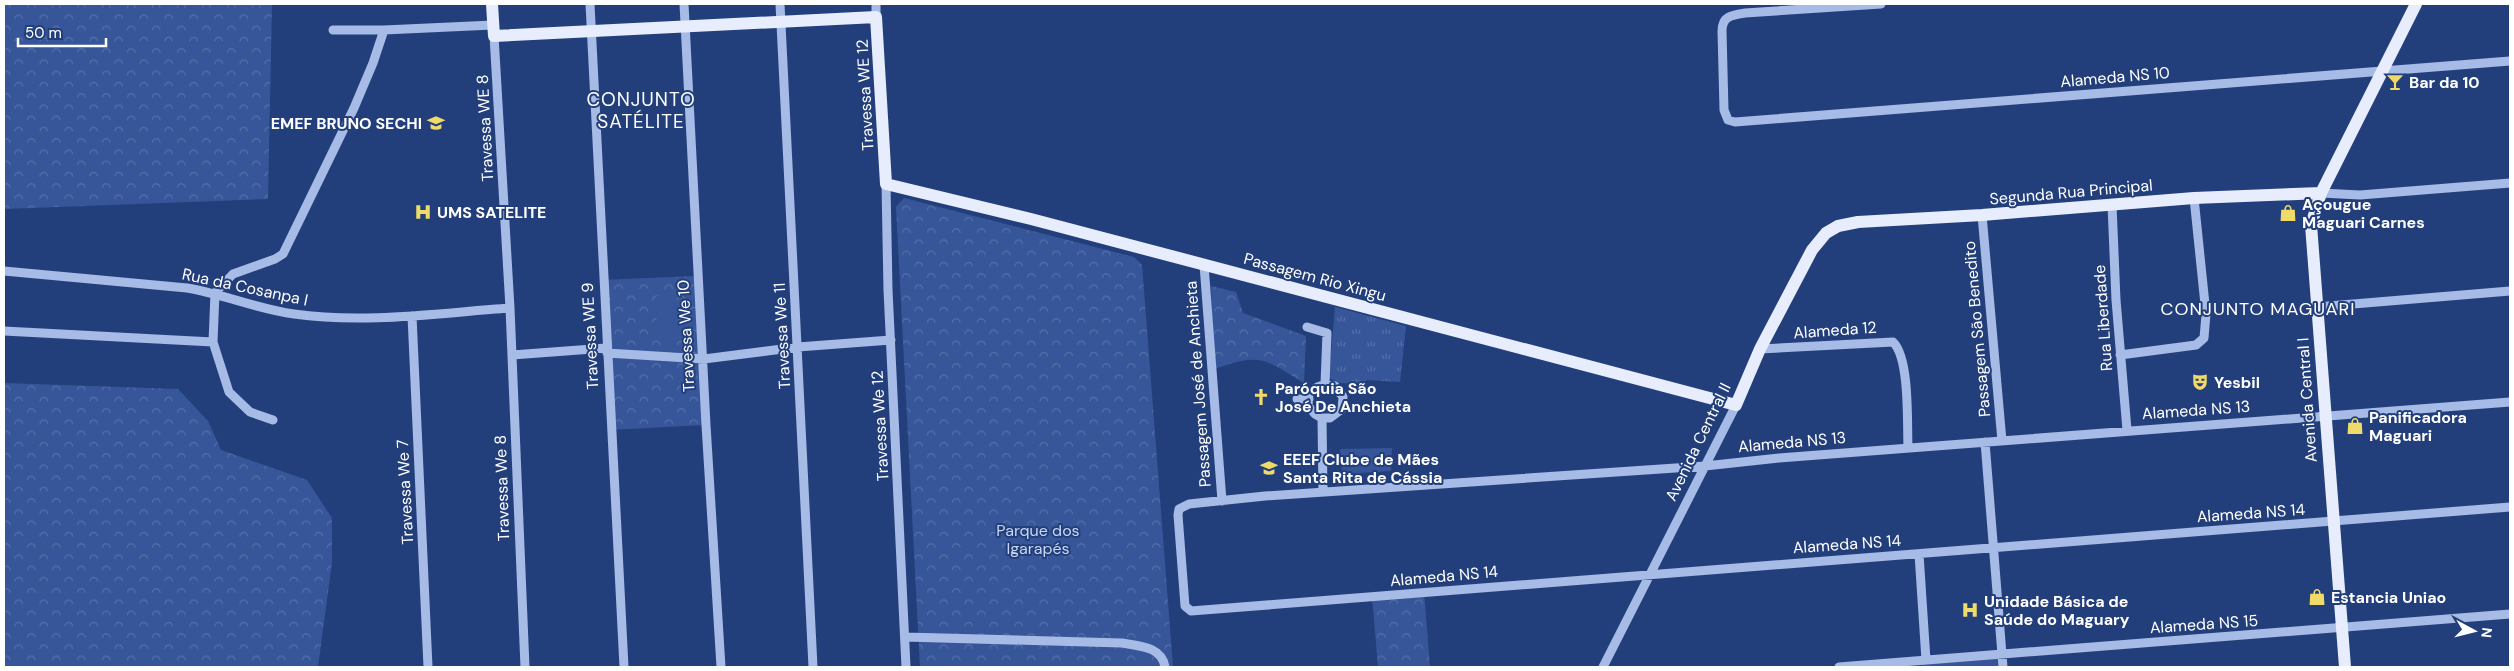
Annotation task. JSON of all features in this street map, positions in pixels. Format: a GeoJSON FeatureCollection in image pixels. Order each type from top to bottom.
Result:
{"type":"FeatureCollection","features":[{"type":"Feature","properties":{"kind":"main road"},"geometry":{"type":"LineString","coordinates":[[492,4],[493,30],[591,31],[876,18]]}},
{"type":"Feature","properties":{"kind":"main road","name":"Avenida Central I"},"geometry":{"type":"LineString","coordinates":[[2345,667],[2311,224],[2321,193],[2416,4]]}},
{"type":"Feature","properties":{"kind":"main road","name":"Travessa WE 12"},"geometry":{"type":"LineString","coordinates":[[876,18],[886,184]]}},
{"type":"Feature","properties":{"kind":"main road","name":"Passagem Rio Xingu"},"geometry":{"type":"LineString","coordinates":[[886,184],[1736,404]]}},
{"type":"Feature","properties":{"kind":"main road","name":"Segunda Rua Principal"},"geometry":{"type":"LineString","coordinates":[[1826,233],[1849,223],[1982,216],[2194,198],[2321,193]]}},
{"type":"Feature","properties":{"kind":"main road","name":"Avenida Central II"},"geometry":{"type":"LineString","coordinates":[[1736,404],[1760,349],[1812,250],[1826,233]]}},
{"type":"Feature","properties":{"kind":"street","name":"Travessa WE 9"},"geometry":{"type":"LineString","coordinates":[[590,4],[606,351],[624,667]]}},
{"type":"Feature","properties":{"kind":"street","name":"Travessa We 10"},"geometry":{"type":"LineString","coordinates":[[684,4],[721,667]]}},
{"type":"Feature","properties":{"kind":"street","name":"Travessa We 11"},"geometry":{"type":"LineString","coordinates":[[780,4],[813,667]]}},
{"type":"Feature","properties":{"kind":"street","name":"Travessa WE 12"},"geometry":{"type":"LineString","coordinates":[[876,4],[876,18]]}},
{"type":"Feature","properties":{"kind":"street","name":"Alameda NS 10"},"geometry":{"type":"LineString","coordinates":[[1880,4],[1730,16],[1722,24],[1726,116],[1728,120],[1735,122],[2510,61]]}},
{"type":"Feature","properties":{"kind":"street"},"geometry":{"type":"LineString","coordinates":[[333,30],[493,30]]}},
{"type":"Feature","properties":{"kind":"street"},"geometry":{"type":"LineString","coordinates":[[273,420],[250,412],[229,392],[213,342],[215,293],[233,274],[275,260],[286,250],[354,108],[373,63],[384,30]]}},
{"type":"Feature","properties":{"kind":"street","name":"Travessa WE 8"},"geometry":{"type":"LineString","coordinates":[[493,30],[510,308]]}},
{"type":"Feature","properties":{"kind":"street"},"geometry":{"type":"LineString","coordinates":[[2321,193],[2360,196],[2510,183]]}},
{"type":"Feature","properties":{"kind":"street","name":"Travessa We 12"},"geometry":{"type":"LineString","coordinates":[[886,184],[905,667]]}},
{"type":"Feature","properties":{"kind":"street"},"geometry":{"type":"LineString","coordinates":[[2120,355],[2196,345],[2204,338],[2206,314],[2194,198]]}},
{"type":"Feature","properties":{"kind":"street","name":"Rua Liberdade"},"geometry":{"type":"LineString","coordinates":[[2112,205],[2120,355],[2127,430]]}},
{"type":"Feature","properties":{"kind":"street","name":"Passagem São Benedito"},"geometry":{"type":"LineString","coordinates":[[1982,216],[2002,441]]}},
{"type":"Feature","properties":{"kind":"street","name":"Passagem José de Anchieta"},"geometry":{"type":"LineString","coordinates":[[1204,265],[1222,501]]}},
{"type":"Feature","properties":{"kind":"street","name":"Rua da Cosanpa I"},"geometry":{"type":"LineString","coordinates":[[4,271],[187,288],[215,293],[267,309],[313,316],[412,316],[510,308]]}},
{"type":"Feature","properties":{"kind":"street"},"geometry":{"type":"LineString","coordinates":[[2317,307],[2510,291]]}},
{"type":"Feature","properties":{"kind":"street","name":"Travessa We 8"},"geometry":{"type":"LineString","coordinates":[[510,308],[524,667]]}},
{"type":"Feature","properties":{"kind":"street","name":"Travessa We 7"},"geometry":{"type":"LineString","coordinates":[[412,316],[428,667]]}},
{"type":"Feature","properties":{"kind":"street"},"geometry":{"type":"LineString","coordinates":[[1307,328],[1326,333],[1325,384]]}},
{"type":"Feature","properties":{"kind":"street"},"geometry":{"type":"LineString","coordinates":[[4,331],[213,342]]}},
{"type":"Feature","properties":{"kind":"street"},"geometry":{"type":"LineString","coordinates":[[512,355],[606,351],[704,359],[798,347],[891,340]]}},
{"type":"Feature","properties":{"kind":"street","name":"Alameda 12"},"geometry":{"type":"LineString","coordinates":[[1760,349],[1893,342],[1900,351],[1904,370],[1908,448]]}},
{"type":"Feature","properties":{"kind":"street"},"geometry":{"type":"LineString","coordinates":[[1325,384],[1335,386],[1343,397],[1342,409],[1336,415],[1322,418],[1315,414],[1308,406],[1309,393],[1317,386],[1325,384]]}},
{"type":"Feature","properties":{"kind":"street"},"geometry":{"type":"LineString","coordinates":[[1297,399],[1309,399]]}},
{"type":"Feature","properties":{"kind":"street","name":"Alameda NS 13"},"geometry":{"type":"LineString","coordinates":[[1187,610],[1178,511],[1188,504],[1322,492],[1705,466],[2127,430],[2510,402]]}},
{"type":"Feature","properties":{"kind":"street","name":"Avenida Central II"},"geometry":{"type":"LineString","coordinates":[[1603,667],[1736,404]]}},
{"type":"Feature","properties":{"kind":"street"},"geometry":{"type":"LineString","coordinates":[[1322,418],[1322,492]]}},
{"type":"Feature","properties":{"kind":"street"},"geometry":{"type":"LineString","coordinates":[[1985,442],[2003,667]]}},
{"type":"Feature","properties":{"kind":"street","name":"Alameda NS 14"},"geometry":{"type":"LineString","coordinates":[[1187,610],[1191,612],[1994,547],[2333,523],[2510,507]]}},
{"type":"Feature","properties":{"kind":"street"},"geometry":{"type":"LineString","coordinates":[[1919,554],[1926,660]]}},
{"type":"Feature","properties":{"kind":"street","name":"Alameda NS 15"},"geometry":{"type":"LineString","coordinates":[[1839,667],[2342,629],[2510,614]]}},
{"type":"Feature","properties":{"kind":"street"},"geometry":{"type":"LineString","coordinates":[[905,637],[1122,643],[1150,649],[1161,657],[1164,667]]}},
{"type":"Feature","properties":{"kind":"green space"},"geometry":{"type":"Polygon","coordinates":[[[4,4],[272,4],[268,199],[4,209],[4,4]]]}},
{"type":"Feature","properties":{"kind":"green space","name":"Parque dos Igarapés"},"geometry":{"type":"Polygon","coordinates":[[[904,198],[1134,257],[1142,265],[1173,667],[920,667],[896,207],[904,198]]]}},
{"type":"Feature","properties":{"kind":"green space"},"geometry":{"type":"Polygon","coordinates":[[[696,276],[704,425],[609,430],[601,280],[696,276]]]}},
{"type":"Feature","properties":{"kind":"green space"},"geometry":{"type":"Polygon","coordinates":[[[1211,286],[1236,292],[1243,313],[1306,336],[1304,383],[1270,363],[1261,361],[1242,361],[1214,369],[1211,286]]]}},
{"type":"Feature","properties":{"kind":"green space"},"geometry":{"type":"Polygon","coordinates":[[[656,296],[676,296],[678,340],[657,341],[656,296]]]}},
{"type":"Feature","properties":{"kind":"green space"},"geometry":{"type":"Polygon","coordinates":[[[1335,307],[1406,326],[1400,382],[1366,380],[1366,384],[1340,383],[1329,378],[1335,307]]]}},
{"type":"Feature","properties":{"kind":"green space"},"geometry":{"type":"Polygon","coordinates":[[[4,383],[178,389],[208,421],[221,450],[307,480],[332,518],[332,562],[318,667],[4,667],[4,383]]]}},
{"type":"Feature","properties":{"kind":"green space"},"geometry":{"type":"Polygon","coordinates":[[[1392,448],[1391,471],[1342,474],[1340,449],[1392,448]]]}},
{"type":"Feature","properties":{"kind":"green space"},"geometry":{"type":"Polygon","coordinates":[[[1424,592],[1430,667],[1378,667],[1372,596],[1424,592]]]}},
{"type":"Feature","properties":{"kind":"green space"},"geometry":{"type":"Polygon","coordinates":[[[2000,654],[2001,667],[1922,667],[1921,662],[2000,654]]]}},
{"type":"Feature","properties":{"kind":"place","name":"Bar da 10"},"geometry":{"type":"Point","coordinates":[2395,82]}},
{"type":"Feature","properties":{"kind":"place","name":"EMEF BRUNO SECHI"},"geometry":{"type":"Point","coordinates":[436,123]}},
{"type":"Feature","properties":{"kind":"place","name":"UMS SATELITE"},"geometry":{"type":"Point","coordinates":[423,212]}},
{"type":"Feature","properties":{"kind":"place","name":"Açougue Maguari Carnes"},"geometry":{"type":"Point","coordinates":[2288,213]}},
{"type":"Feature","properties":{"kind":"place","name":"Yesbil"},"geometry":{"type":"Point","coordinates":[2200,382]}},
{"type":"Feature","properties":{"kind":"place","name":"Paróquia São José De Anchieta"},"geometry":{"type":"Point","coordinates":[1261,397]}},
{"type":"Feature","properties":{"kind":"place","name":"Panificadora Maguari"},"geometry":{"type":"Point","coordinates":[2355,426]}},
{"type":"Feature","properties":{"kind":"place","name":"EEEF Clube de Mães Santa Rita de Cássia"},"geometry":{"type":"Point","coordinates":[1269,468]}},
{"type":"Feature","properties":{"kind":"place","name":"Estancia Uniao"},"geometry":{"type":"Point","coordinates":[2317,597]}},
{"type":"Feature","properties":{"kind":"place","name":"Unidade Básica de Saúde do Maguary"},"geometry":{"type":"Point","coordinates":[1970,610]}},
{"type":"Feature","properties":{"kind":"district","name":"CONJUNTO SATÉLITE"},"geometry":{"type":"Point","coordinates":[641,110]}},
{"type":"Feature","properties":{"kind":"district","name":"CONJUNTO MAGUARI"},"geometry":{"type":"Point","coordinates":[2258,309]}}]}
